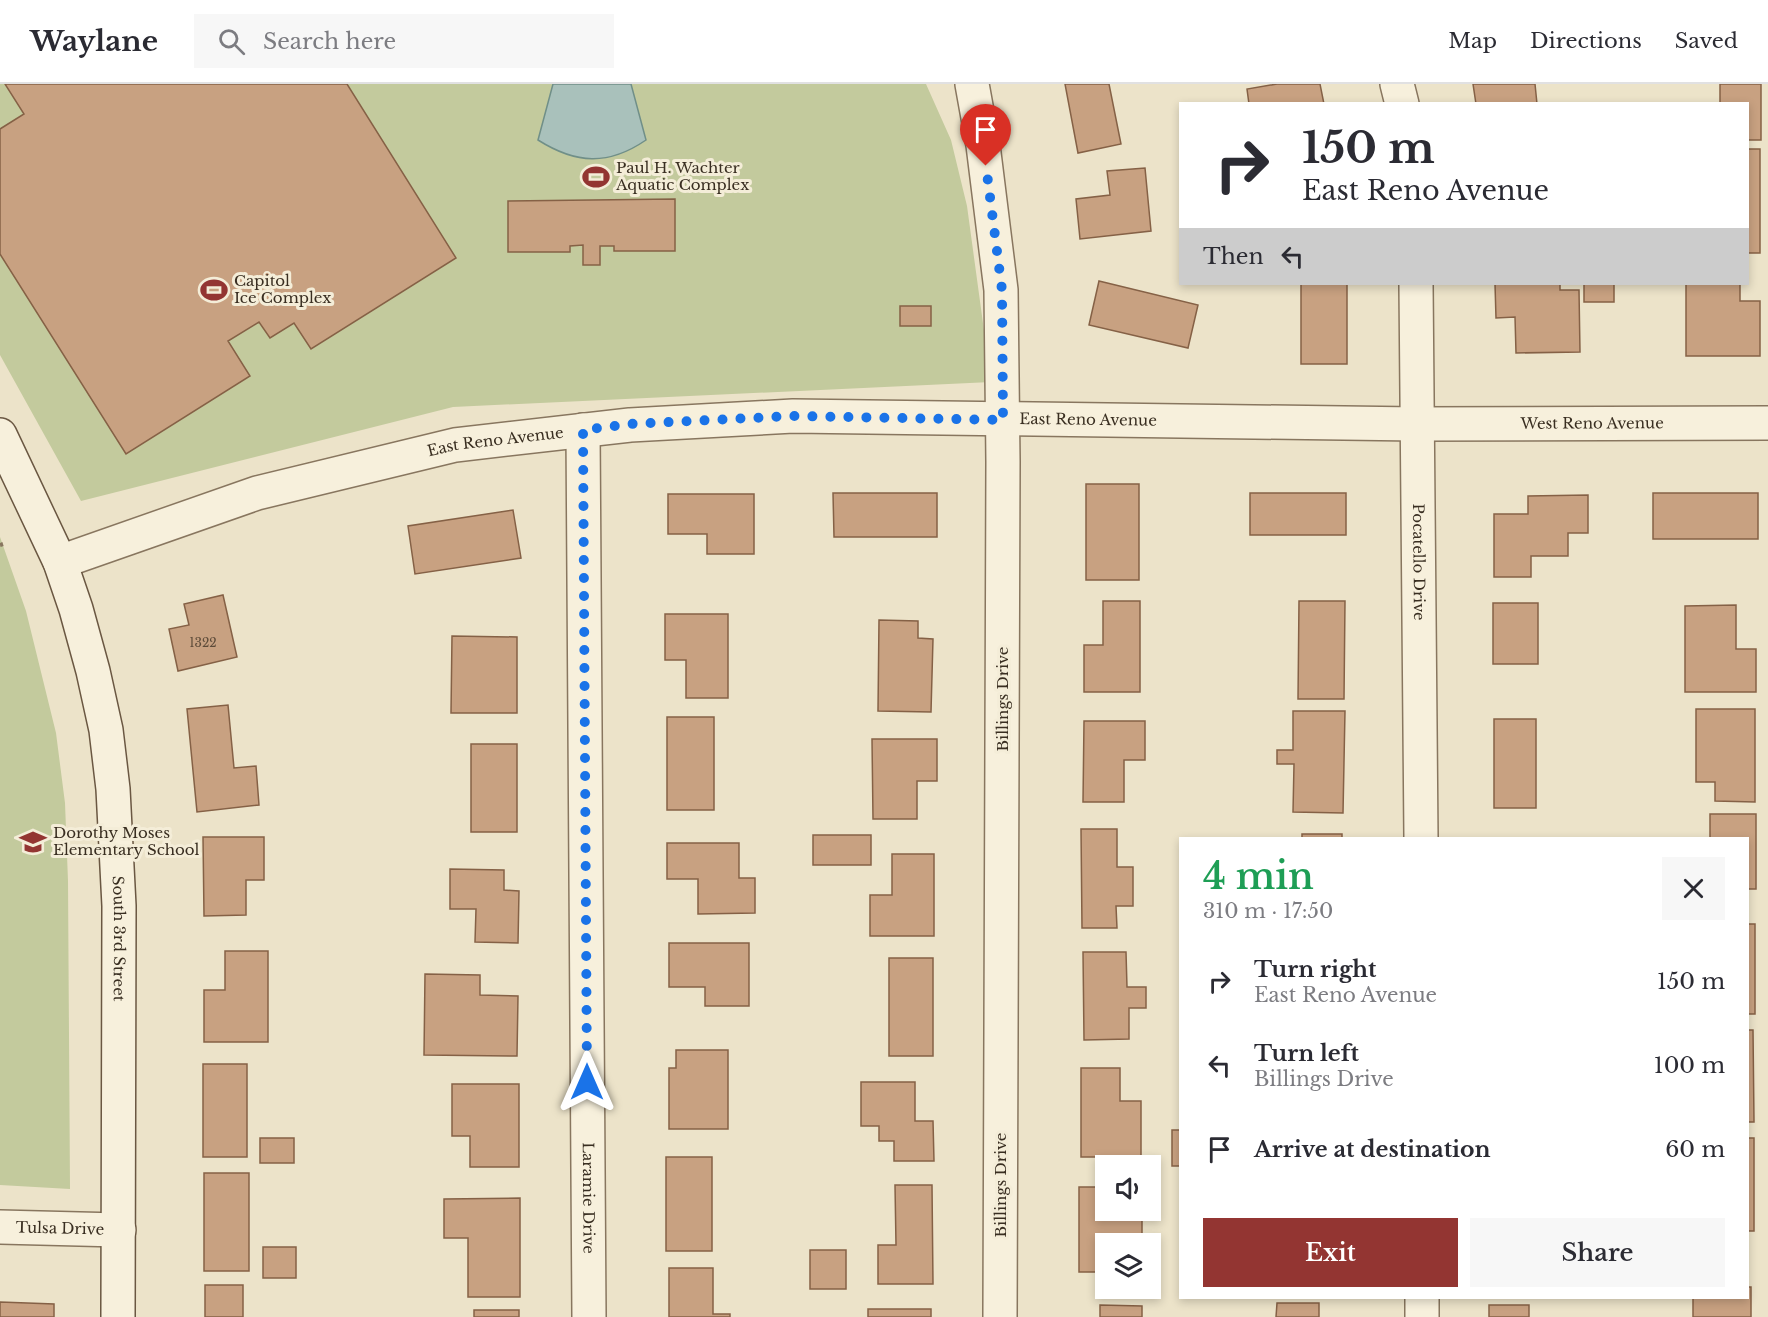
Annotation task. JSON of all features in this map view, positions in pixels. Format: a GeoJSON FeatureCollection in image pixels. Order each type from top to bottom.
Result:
{"type":"FeatureCollection","features":[{"type":"Feature","properties":{"kind":"street","name":"Billings Drive"},"geometry":{"type":"LineString","coordinates":[[972,84],[983,145],[1002,290],[1000,1317]]}},
{"type":"Feature","properties":{"kind":"street"},"geometry":{"type":"LineString","coordinates":[[1397,84],[1402,102]]}},
{"type":"Feature","properties":{"kind":"street","name":"Pocatello Drive"},"geometry":{"type":"LineString","coordinates":[[1416,285],[1421,837]]}},
{"type":"Feature","properties":{"kind":"street","name":"East Reno Avenue"},"geometry":{"type":"LineString","coordinates":[[60,562],[256,494],[455,445],[630,424],[793,416],[1417,424]]}},
{"type":"Feature","properties":{"kind":"street","name":"West Reno Avenue"},"geometry":{"type":"LineString","coordinates":[[1417,424],[1768,423]]}},
{"type":"Feature","properties":{"kind":"street","name":"Laramie Drive"},"geometry":{"type":"LineString","coordinates":[[583,430],[589,1317]]}},
{"type":"Feature","properties":{"kind":"street","name":"South 3rd Street"},"geometry":{"type":"LineString","coordinates":[[0,435],[60,562],[93,671],[106,730],[113,789],[119,906],[118,1317]]}},
{"type":"Feature","properties":{"kind":"street","name":"Tulsa Drive"},"geometry":{"type":"LineString","coordinates":[[0,1227],[119,1230]]}},
{"type":"Feature","properties":{"kind":"street"},"geometry":{"type":"LineString","coordinates":[[1422,1299],[1422,1317]]}},
{"type":"Feature","properties":{"kind":"green space"},"geometry":{"type":"Polygon","coordinates":[[[0,84],[926,84],[951,140],[967,206],[991,382],[453,407],[81,501],[0,355],[0,84]]]}},
{"type":"Feature","properties":{"kind":"green space","name":"Dorothy Moses Elementary School"},"geometry":{"type":"Polygon","coordinates":[[[0,537],[26,611],[56,733],[65,803],[68,881],[70,1189],[0,1185],[0,537]]]}},
{"type":"Feature","properties":{"kind":"water"},"geometry":{"type":"Polygon","coordinates":[[[553,84],[631,84],[646,140],[618,154],[592,159],[566,154],[538,140],[553,84]]]}},
{"type":"Feature","properties":{"kind":"building","name":"Capitol Ice Complex"},"geometry":{"type":"Polygon","coordinates":[[[5,84],[347,84],[456,258],[311,349],[294,323],[270,338],[259,322],[228,341],[250,376],[126,454],[0,254],[0,129],[24,114],[5,84]]]}},
{"type":"Feature","properties":{"kind":"building"},"geometry":{"type":"Polygon","coordinates":[[[1065,84],[1109,84],[1121,144],[1078,153],[1065,84]]]}},
{"type":"Feature","properties":{"kind":"building"},"geometry":{"type":"Polygon","coordinates":[[[1277,84],[1320,84],[1324,102],[1249,102],[1247,89],[1277,84]]]}},
{"type":"Feature","properties":{"kind":"building"},"geometry":{"type":"Polygon","coordinates":[[[1473,84],[1535,84],[1537,102],[1476,102],[1473,84]]]}},
{"type":"Feature","properties":{"kind":"building"},"geometry":{"type":"Polygon","coordinates":[[[1720,84],[1761,84],[1761,140],[1749,140],[1749,102],[1720,102],[1720,84]]]}},
{"type":"Feature","properties":{"kind":"building"},"geometry":{"type":"Polygon","coordinates":[[[1749,149],[1760,149],[1760,253],[1749,253],[1749,149]]]}},
{"type":"Feature","properties":{"kind":"building"},"geometry":{"type":"Polygon","coordinates":[[[1145,168],[1151,231],[1080,239],[1076,199],[1110,195],[1107,171],[1145,168]]]}},
{"type":"Feature","properties":{"kind":"building"},"geometry":{"type":"Polygon","coordinates":[[[675,199],[675,251],[614,251],[614,246],[600,246],[600,265],[583,265],[583,245],[570,246],[570,252],[508,252],[508,201],[675,199]]]}},
{"type":"Feature","properties":{"kind":"building"},"geometry":{"type":"Polygon","coordinates":[[[1099,281],[1198,305],[1188,348],[1089,325],[1099,281]]]}},
{"type":"Feature","properties":{"kind":"building"},"geometry":{"type":"Polygon","coordinates":[[[1301,285],[1347,285],[1347,364],[1301,364],[1301,285]]]}},
{"type":"Feature","properties":{"kind":"building"},"geometry":{"type":"Polygon","coordinates":[[[1495,285],[1560,285],[1560,290],[1579,290],[1580,352],[1516,353],[1515,317],[1496,318],[1495,285]]]}},
{"type":"Feature","properties":{"kind":"building"},"geometry":{"type":"Polygon","coordinates":[[[1584,285],[1614,285],[1614,302],[1584,302],[1584,285]]]}},
{"type":"Feature","properties":{"kind":"building"},"geometry":{"type":"Polygon","coordinates":[[[1686,285],[1740,285],[1740,301],[1760,301],[1760,356],[1686,356],[1686,285]]]}},
{"type":"Feature","properties":{"kind":"building"},"geometry":{"type":"Polygon","coordinates":[[[900,306],[931,306],[931,326],[900,326],[900,306]]]}},
{"type":"Feature","properties":{"kind":"building"},"geometry":{"type":"Polygon","coordinates":[[[1086,484],[1139,484],[1139,580],[1086,580],[1086,484]]]}},
{"type":"Feature","properties":{"kind":"building"},"geometry":{"type":"Polygon","coordinates":[[[833,493],[937,493],[937,537],[834,537],[833,493]]]}},
{"type":"Feature","properties":{"kind":"building"},"geometry":{"type":"Polygon","coordinates":[[[1250,493],[1346,493],[1346,535],[1250,535],[1250,493]]]}},
{"type":"Feature","properties":{"kind":"building"},"geometry":{"type":"Polygon","coordinates":[[[1653,493],[1758,493],[1758,539],[1653,539],[1653,493]]]}},
{"type":"Feature","properties":{"kind":"building"},"geometry":{"type":"Polygon","coordinates":[[[668,494],[754,494],[754,554],[707,554],[707,534],[668,534],[668,494]]]}},
{"type":"Feature","properties":{"kind":"building"},"geometry":{"type":"Polygon","coordinates":[[[1588,495],[1588,533],[1568,533],[1568,556],[1531,556],[1531,577],[1494,577],[1494,514],[1528,514],[1528,496],[1588,495]]]}},
{"type":"Feature","properties":{"kind":"building"},"geometry":{"type":"Polygon","coordinates":[[[513,510],[521,558],[415,574],[408,526],[513,510]]]}},
{"type":"Feature","properties":{"kind":"building"},"geometry":{"type":"Polygon","coordinates":[[[223,595],[237,657],[178,671],[169,629],[189,625],[184,604],[223,595]]]}},
{"type":"Feature","properties":{"kind":"building"},"geometry":{"type":"Polygon","coordinates":[[[1103,601],[1140,601],[1140,692],[1084,692],[1084,645],[1103,645],[1103,601]]]}},
{"type":"Feature","properties":{"kind":"building"},"geometry":{"type":"Polygon","coordinates":[[[1299,601],[1345,601],[1344,699],[1298,699],[1299,601]]]}},
{"type":"Feature","properties":{"kind":"building"},"geometry":{"type":"Polygon","coordinates":[[[1493,603],[1538,603],[1538,664],[1493,664],[1493,603]]]}},
{"type":"Feature","properties":{"kind":"building"},"geometry":{"type":"Polygon","coordinates":[[[1736,605],[1736,649],[1756,649],[1756,692],[1685,692],[1685,606],[1736,605]]]}},
{"type":"Feature","properties":{"kind":"building"},"geometry":{"type":"Polygon","coordinates":[[[665,614],[728,614],[728,698],[686,698],[686,660],[665,660],[665,614]]]}},
{"type":"Feature","properties":{"kind":"building"},"geometry":{"type":"Polygon","coordinates":[[[879,620],[918,621],[918,638],[933,639],[931,712],[878,711],[879,620]]]}},
{"type":"Feature","properties":{"kind":"building"},"geometry":{"type":"Polygon","coordinates":[[[452,636],[517,637],[517,713],[451,713],[452,636]]]}},
{"type":"Feature","properties":{"kind":"building"},"geometry":{"type":"Polygon","coordinates":[[[228,705],[234,768],[256,766],[259,805],[197,812],[187,709],[228,705]]]}},
{"type":"Feature","properties":{"kind":"building"},"geometry":{"type":"Polygon","coordinates":[[[1696,709],[1755,709],[1755,802],[1715,801],[1715,782],[1696,782],[1696,709]]]}},
{"type":"Feature","properties":{"kind":"building"},"geometry":{"type":"Polygon","coordinates":[[[1293,711],[1345,711],[1343,813],[1293,812],[1294,764],[1277,764],[1277,750],[1293,750],[1293,711]]]}},
{"type":"Feature","properties":{"kind":"building"},"geometry":{"type":"Polygon","coordinates":[[[667,717],[714,717],[714,810],[667,810],[667,717]]]}},
{"type":"Feature","properties":{"kind":"building"},"geometry":{"type":"Polygon","coordinates":[[[1494,719],[1536,719],[1536,808],[1494,808],[1494,719]]]}},
{"type":"Feature","properties":{"kind":"building"},"geometry":{"type":"Polygon","coordinates":[[[1084,721],[1145,721],[1145,760],[1124,760],[1124,802],[1083,802],[1084,721]]]}},
{"type":"Feature","properties":{"kind":"building"},"geometry":{"type":"Polygon","coordinates":[[[872,739],[937,739],[937,781],[917,781],[917,819],[873,819],[872,739]]]}},
{"type":"Feature","properties":{"kind":"building"},"geometry":{"type":"Polygon","coordinates":[[[471,744],[517,744],[517,832],[471,832],[471,744]]]}},
{"type":"Feature","properties":{"kind":"building"},"geometry":{"type":"Polygon","coordinates":[[[1710,814],[1756,814],[1756,889],[1749,889],[1749,837],[1710,837],[1710,814]]]}},
{"type":"Feature","properties":{"kind":"building"},"geometry":{"type":"Polygon","coordinates":[[[1081,829],[1117,829],[1117,867],[1133,867],[1133,906],[1116,906],[1117,928],[1082,928],[1081,829]]]}},
{"type":"Feature","properties":{"kind":"building"},"geometry":{"type":"Polygon","coordinates":[[[1302,834],[1342,834],[1342,837],[1302,837],[1302,834]]]}},
{"type":"Feature","properties":{"kind":"building"},"geometry":{"type":"Polygon","coordinates":[[[813,835],[871,835],[871,865],[813,865],[813,835]]]}},
{"type":"Feature","properties":{"kind":"building"},"geometry":{"type":"Polygon","coordinates":[[[203,837],[264,837],[264,880],[246,880],[246,915],[204,916],[203,837]]]}},
{"type":"Feature","properties":{"kind":"building"},"geometry":{"type":"Polygon","coordinates":[[[667,843],[739,843],[739,878],[755,878],[755,913],[698,914],[698,879],[667,879],[667,843]]]}},
{"type":"Feature","properties":{"kind":"building"},"geometry":{"type":"Polygon","coordinates":[[[892,854],[934,854],[934,936],[870,936],[870,895],[892,895],[892,854]]]}},
{"type":"Feature","properties":{"kind":"building"},"geometry":{"type":"Polygon","coordinates":[[[450,869],[504,870],[504,890],[519,891],[518,943],[475,942],[476,909],[450,909],[450,869]]]}},
{"type":"Feature","properties":{"kind":"building"},"geometry":{"type":"Polygon","coordinates":[[[1749,924],[1755,924],[1755,1014],[1749,1014],[1749,924]]]}},
{"type":"Feature","properties":{"kind":"building"},"geometry":{"type":"Polygon","coordinates":[[[669,943],[749,943],[749,1006],[705,1006],[705,987],[669,987],[669,943]]]}},
{"type":"Feature","properties":{"kind":"building"},"geometry":{"type":"Polygon","coordinates":[[[225,951],[268,951],[268,1042],[204,1042],[204,990],[225,990],[225,951]]]}},
{"type":"Feature","properties":{"kind":"building"},"geometry":{"type":"Polygon","coordinates":[[[1083,952],[1126,952],[1127,987],[1146,987],[1146,1008],[1129,1008],[1129,1039],[1084,1040],[1083,952]]]}},
{"type":"Feature","properties":{"kind":"building"},"geometry":{"type":"Polygon","coordinates":[[[889,958],[933,958],[933,1056],[889,1056],[889,958]]]}},
{"type":"Feature","properties":{"kind":"building"},"geometry":{"type":"Polygon","coordinates":[[[425,974],[480,975],[480,995],[518,996],[517,1056],[424,1055],[425,974]]]}},
{"type":"Feature","properties":{"kind":"building"},"geometry":{"type":"Polygon","coordinates":[[[1749,1030],[1753,1030],[1754,1122],[1749,1122],[1749,1030]]]}},
{"type":"Feature","properties":{"kind":"building"},"geometry":{"type":"Polygon","coordinates":[[[676,1050],[728,1050],[728,1129],[669,1129],[669,1068],[676,1068],[676,1050]]]}},
{"type":"Feature","properties":{"kind":"building"},"geometry":{"type":"Polygon","coordinates":[[[203,1064],[247,1064],[247,1157],[203,1157],[203,1064]]]}},
{"type":"Feature","properties":{"kind":"building"},"geometry":{"type":"Polygon","coordinates":[[[1081,1068],[1120,1068],[1120,1101],[1141,1101],[1141,1155],[1081,1157],[1081,1068]]]}},
{"type":"Feature","properties":{"kind":"building"},"geometry":{"type":"Polygon","coordinates":[[[861,1082],[915,1082],[915,1121],[933,1121],[934,1161],[894,1161],[894,1141],[879,1141],[879,1126],[861,1126],[861,1082]]]}},
{"type":"Feature","properties":{"kind":"building"},"geometry":{"type":"Polygon","coordinates":[[[452,1084],[519,1084],[519,1167],[470,1167],[470,1136],[452,1136],[452,1084]]]}},
{"type":"Feature","properties":{"kind":"building"},"geometry":{"type":"Polygon","coordinates":[[[1172,1130],[1179,1130],[1179,1166],[1172,1166],[1172,1130]]]}},
{"type":"Feature","properties":{"kind":"building"},"geometry":{"type":"Polygon","coordinates":[[[260,1138],[294,1138],[294,1163],[260,1163],[260,1138]]]}},
{"type":"Feature","properties":{"kind":"building"},"geometry":{"type":"Polygon","coordinates":[[[1749,1138],[1754,1138],[1754,1231],[1749,1231],[1749,1138]]]}},
{"type":"Feature","properties":{"kind":"building"},"geometry":{"type":"Polygon","coordinates":[[[666,1157],[712,1157],[712,1251],[666,1251],[666,1157]]]}},
{"type":"Feature","properties":{"kind":"building"},"geometry":{"type":"Polygon","coordinates":[[[204,1173],[249,1173],[249,1271],[204,1271],[204,1173]]]}},
{"type":"Feature","properties":{"kind":"building"},"geometry":{"type":"Polygon","coordinates":[[[895,1185],[932,1185],[933,1284],[878,1284],[878,1245],[896,1245],[895,1185]]]}},
{"type":"Feature","properties":{"kind":"building"},"geometry":{"type":"Polygon","coordinates":[[[1079,1187],[1095,1187],[1095,1221],[1142,1221],[1142,1233],[1095,1233],[1095,1272],[1079,1272],[1079,1187]]]}},
{"type":"Feature","properties":{"kind":"building"},"geometry":{"type":"Polygon","coordinates":[[[520,1198],[520,1297],[468,1297],[468,1238],[444,1238],[444,1199],[520,1198]]]}},
{"type":"Feature","properties":{"kind":"building"},"geometry":{"type":"Polygon","coordinates":[[[263,1247],[296,1247],[296,1278],[263,1278],[263,1247]]]}},
{"type":"Feature","properties":{"kind":"building"},"geometry":{"type":"Polygon","coordinates":[[[810,1250],[846,1250],[846,1289],[810,1289],[810,1250]]]}},
{"type":"Feature","properties":{"kind":"building"},"geometry":{"type":"Polygon","coordinates":[[[669,1268],[713,1268],[713,1314],[730,1314],[730,1317],[669,1317],[669,1268]]]}},
{"type":"Feature","properties":{"kind":"building"},"geometry":{"type":"Polygon","coordinates":[[[205,1285],[243,1285],[243,1317],[205,1317],[205,1285]]]}},
{"type":"Feature","properties":{"kind":"building"},"geometry":{"type":"Polygon","coordinates":[[[1749,1287],[1751,1287],[1751,1317],[1693,1317],[1693,1299],[1749,1299],[1749,1287]]]}},
{"type":"Feature","properties":{"kind":"building"},"geometry":{"type":"Polygon","coordinates":[[[0,1302],[54,1304],[54,1317],[0,1317],[0,1302]]]}},
{"type":"Feature","properties":{"kind":"building"},"geometry":{"type":"Polygon","coordinates":[[[1277,1303],[1319,1303],[1319,1317],[1276,1317],[1277,1303]]]}},
{"type":"Feature","properties":{"kind":"building"},"geometry":{"type":"Polygon","coordinates":[[[1100,1305],[1142,1306],[1142,1317],[1100,1317],[1100,1305]]]}},
{"type":"Feature","properties":{"kind":"building"},"geometry":{"type":"Polygon","coordinates":[[[1489,1305],[1529,1305],[1529,1317],[1489,1317],[1489,1305]]]}},
{"type":"Feature","properties":{"kind":"building"},"geometry":{"type":"Polygon","coordinates":[[[868,1309],[931,1309],[931,1317],[868,1317],[868,1309]]]}},
{"type":"Feature","properties":{"kind":"building"},"geometry":{"type":"Polygon","coordinates":[[[474,1310],[519,1310],[519,1317],[474,1317],[474,1310]]]}},
{"type":"Feature","properties":{"kind":"place","name":"Paul H. Wachter Aquatic Complex"},"geometry":{"type":"Point","coordinates":[596,177]}},
{"type":"Feature","properties":{"kind":"place","name":"Capitol Ice Complex"},"geometry":{"type":"Point","coordinates":[214,290]}},
{"type":"Feature","properties":{"kind":"place","name":"Dorothy Moses Elementary School"},"geometry":{"type":"Point","coordinates":[33,842]}},
{"type":"Feature","properties":{"kind":"route"},"geometry":{"type":"LineString","coordinates":[[587,1082],[583,430],[630,424],[793,416],[1003,420],[1002,290],[986,166]]}}]}
